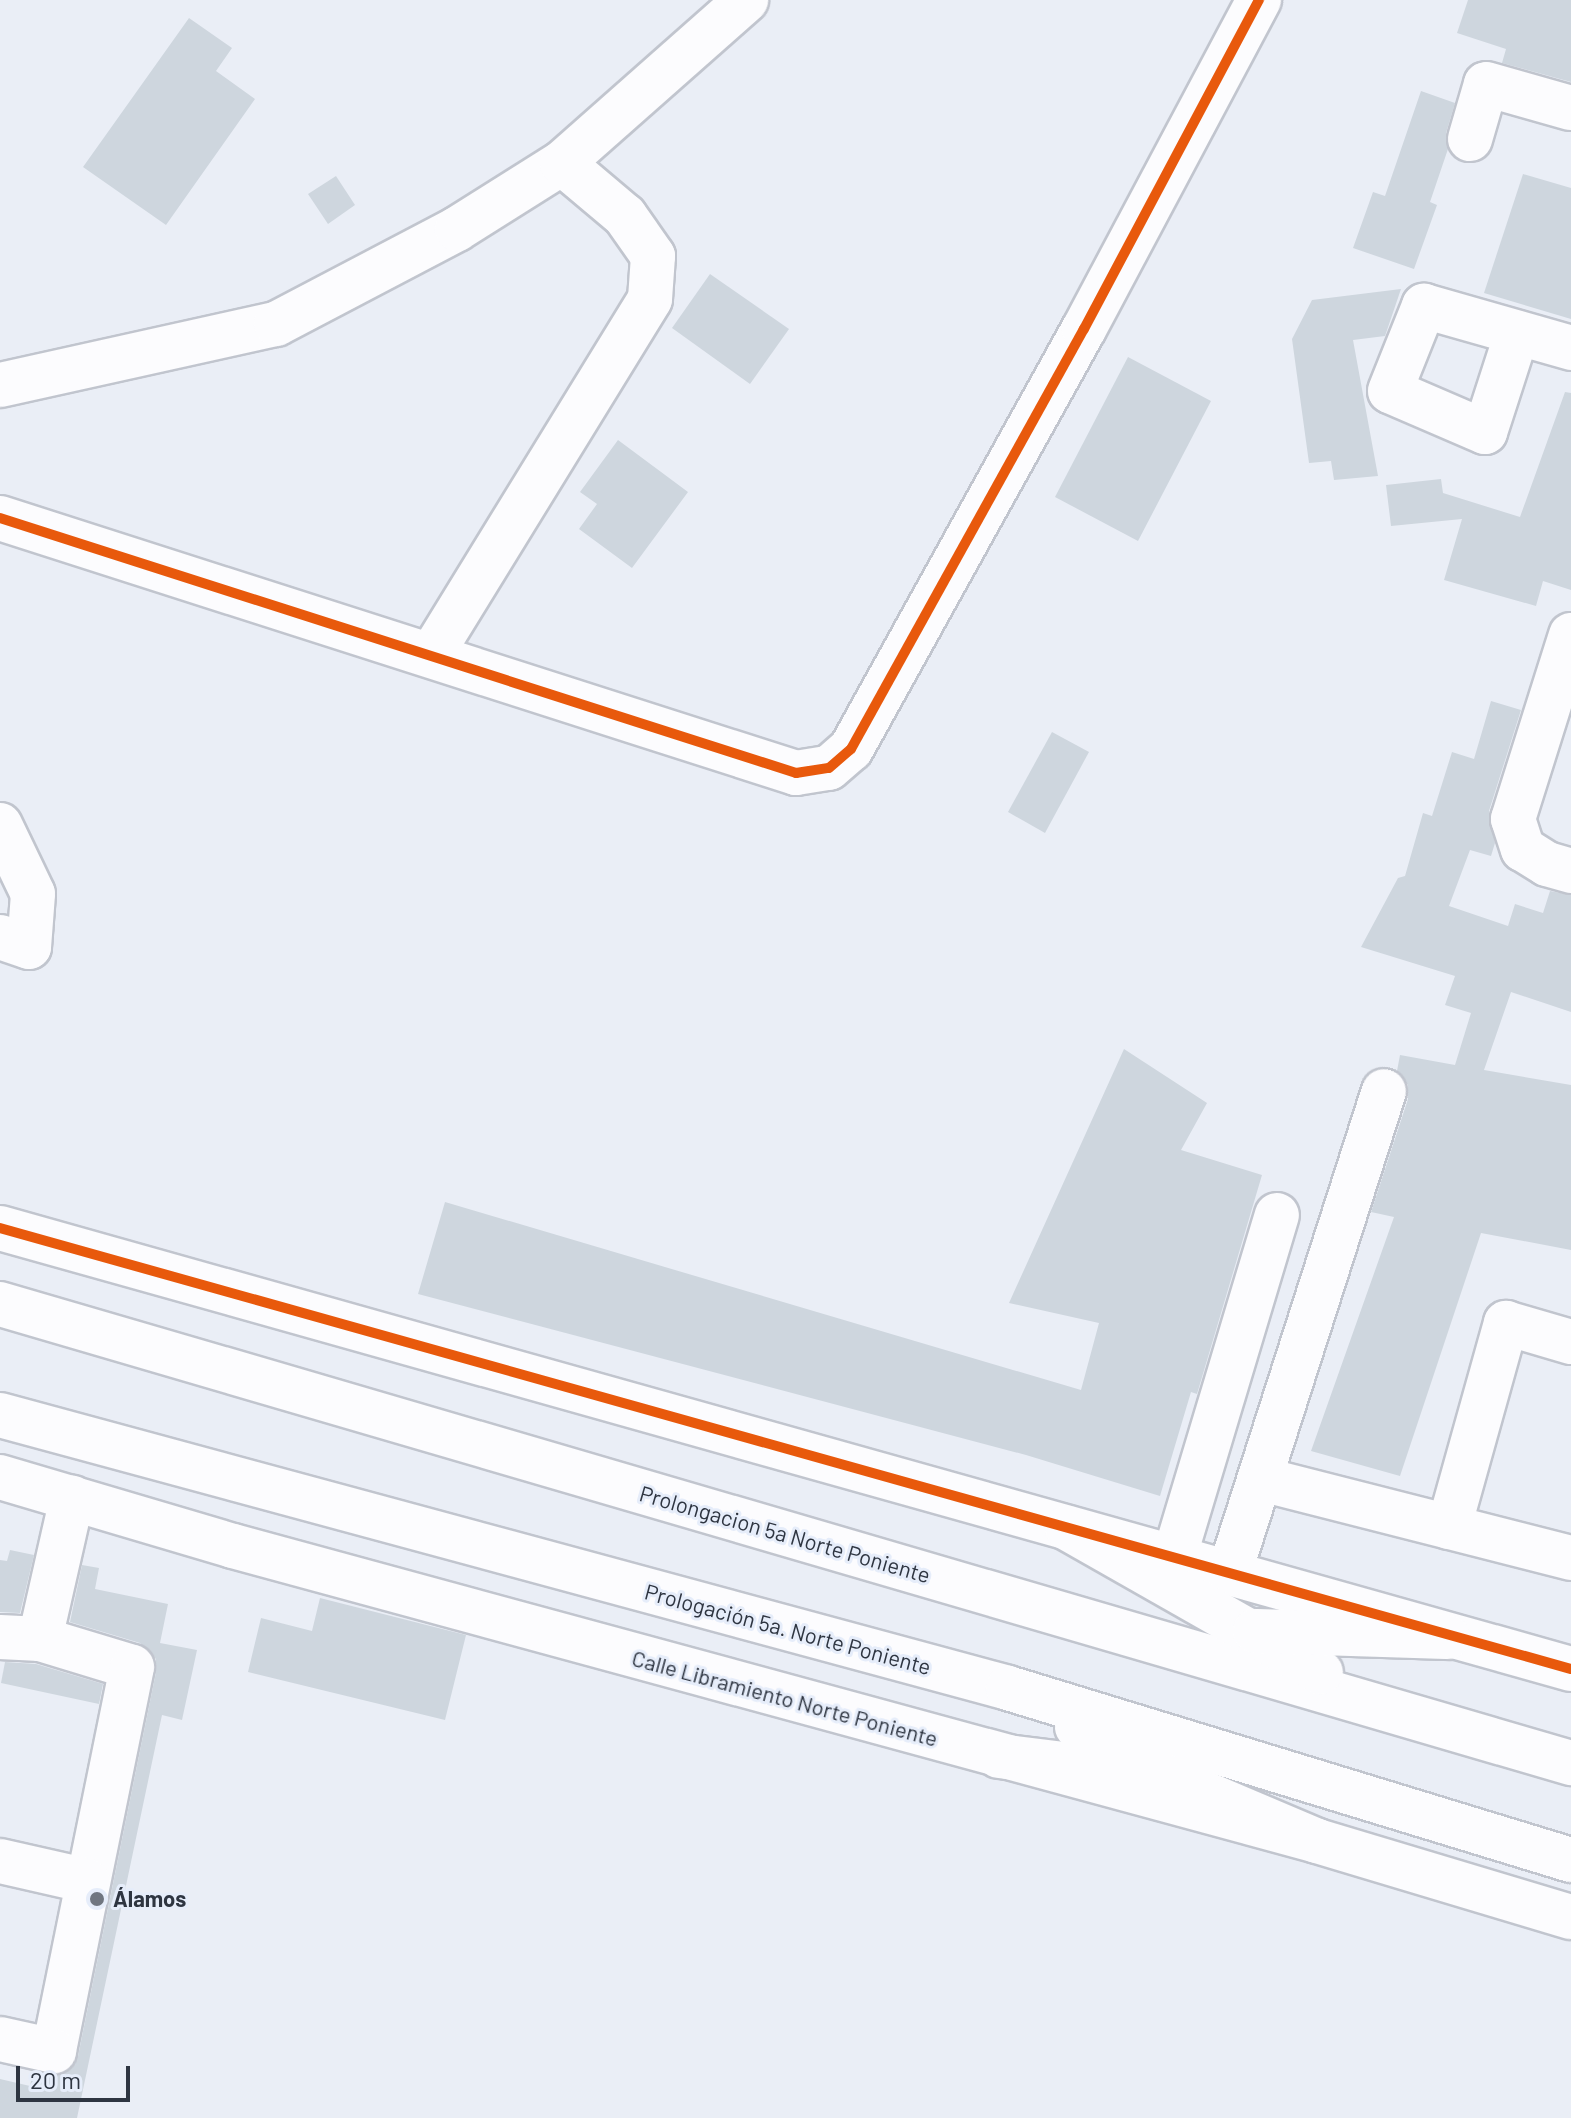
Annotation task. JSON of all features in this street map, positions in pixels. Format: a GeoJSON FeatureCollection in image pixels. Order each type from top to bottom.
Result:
{"type":"FeatureCollection","features":[{"type":"Feature","properties":{"kind":"street"},"geometry":{"type":"LineString","coordinates":[[0,385],[276,324],[457,229],[562,163],[746,0]]}},
{"type":"Feature","properties":{"kind":"street"},"geometry":{"type":"LineString","coordinates":[[0,518],[433,652],[796,773],[829,768],[851,749],[1084,329],[1259,0]]}},
{"type":"Feature","properties":{"kind":"street"},"geometry":{"type":"LineString","coordinates":[[1470,139],[1486,84],[1571,108]]}},
{"type":"Feature","properties":{"kind":"street"},"geometry":{"type":"LineString","coordinates":[[433,652],[650,299],[653,256],[625,216],[562,163]]}},
{"type":"Feature","properties":{"kind":"street"},"geometry":{"type":"LineString","coordinates":[[1517,333],[1571,348]]}},
{"type":"Feature","properties":{"kind":"street"},"geometry":{"type":"LineString","coordinates":[[1571,635],[1513,819],[1523,849],[1547,864],[1571,871]]}},
{"type":"Feature","properties":{"kind":"street"},"geometry":{"type":"LineString","coordinates":[[0,825],[33,894],[29,947],[0,937]]}},
{"type":"Feature","properties":{"kind":"street"},"geometry":{"type":"LineString","coordinates":[[1229,1574],[1384,1091]]}},
{"type":"Feature","properties":{"kind":"street"},"geometry":{"type":"LineString","coordinates":[[1174,1558],[1277,1215]]}},
{"type":"Feature","properties":{"kind":"street"},"geometry":{"type":"LineString","coordinates":[[0,1228],[1448,1637],[1571,1669]]}},
{"type":"Feature","properties":{"kind":"street","name":"Prolongacion 5a Norte Poniente"},"geometry":{"type":"LineString","coordinates":[[0,1304],[1571,1763]]}},
{"type":"Feature","properties":{"kind":"street"},"geometry":{"type":"LineString","coordinates":[[1449,1527],[1506,1323],[1571,1342]]}},
{"type":"Feature","properties":{"kind":"street","name":"Prologación 5a. Norte Poniente"},"geometry":{"type":"LineString","coordinates":[[0,1415],[1008,1688],[1328,1782],[1571,1860]]}},
{"type":"Feature","properties":{"kind":"street","name":"Calle Libramiento Norte Poniente"},"geometry":{"type":"LineString","coordinates":[[0,1477],[999,1756],[1317,1841],[1571,1917]]}},
{"type":"Feature","properties":{"kind":"street"},"geometry":{"type":"LineString","coordinates":[[1261,1479],[1571,1558]]}},
{"type":"Feature","properties":{"kind":"street"},"geometry":{"type":"LineString","coordinates":[[0,2039],[54,2051],[132,1667],[20,1638],[72,1498]]}},
{"type":"Feature","properties":{"kind":"street"},"geometry":{"type":"LineString","coordinates":[[1067,1528],[1386,1709]]}},
{"type":"Feature","properties":{"kind":"street"},"geometry":{"type":"LineString","coordinates":[[1104,1627],[1448,1637]]}},
{"type":"Feature","properties":{"kind":"street"},"geometry":{"type":"LineString","coordinates":[[1008,1688],[1164,1776],[1317,1841]]}},
{"type":"Feature","properties":{"kind":"street"},"geometry":{"type":"LineString","coordinates":[[999,1756],[1164,1776],[1328,1782]]}},
{"type":"Feature","properties":{"kind":"street"},"geometry":{"type":"LineString","coordinates":[[0,1861],[88,1881]]}},
{"type":"Feature","properties":{"kind":"building"},"geometry":{"type":"Polygon","coordinates":[[[1468,0],[1571,0],[1571,82],[1502,63],[1506,49],[1457,33],[1468,0]]]}},
{"type":"Feature","properties":{"kind":"building"},"geometry":{"type":"Polygon","coordinates":[[[189,18],[232,48],[216,71],[255,99],[166,225],[83,167],[189,18]]]}},
{"type":"Feature","properties":{"kind":"building"},"geometry":{"type":"Polygon","coordinates":[[[1421,91],[1455,103],[1446,133],[1448,149],[1430,202],[1437,205],[1414,269],[1353,248],[1373,192],[1385,196],[1421,91]]]}},
{"type":"Feature","properties":{"kind":"building"},"geometry":{"type":"Polygon","coordinates":[[[1523,174],[1571,188],[1571,319],[1484,293],[1523,174]]]}},
{"type":"Feature","properties":{"kind":"building"},"geometry":{"type":"Polygon","coordinates":[[[336,176],[355,205],[328,224],[308,194],[336,176]]]}},
{"type":"Feature","properties":{"kind":"building"},"geometry":{"type":"Polygon","coordinates":[[[710,274],[789,329],[750,384],[672,328],[710,274]]]}},
{"type":"Feature","properties":{"kind":"building"},"geometry":{"type":"Polygon","coordinates":[[[1401,289],[1385,336],[1353,340],[1378,476],[1334,480],[1331,461],[1309,463],[1292,339],[1312,300],[1401,289]]]}},
{"type":"Feature","properties":{"kind":"building"},"geometry":{"type":"Polygon","coordinates":[[[1128,357],[1211,401],[1138,541],[1055,497],[1128,357]]]}},
{"type":"Feature","properties":{"kind":"building"},"geometry":{"type":"Polygon","coordinates":[[[1565,392],[1571,393],[1571,590],[1543,581],[1536,606],[1444,580],[1462,519],[1391,526],[1386,485],[1441,479],[1443,493],[1520,517],[1565,392]]]}},
{"type":"Feature","properties":{"kind":"building"},"geometry":{"type":"Polygon","coordinates":[[[618,440],[688,492],[632,568],[579,529],[597,504],[580,492],[618,440]]]}},
{"type":"Feature","properties":{"kind":"building"},"geometry":{"type":"Polygon","coordinates":[[[1491,701],[1521,710],[1489,811],[1495,843],[1491,856],[1470,850],[1449,906],[1508,926],[1515,904],[1543,913],[1550,891],[1571,895],[1571,1012],[1511,992],[1484,1070],[1571,1085],[1571,1250],[1481,1233],[1400,1476],[1311,1451],[1394,1217],[1371,1212],[1408,1099],[1408,1085],[1397,1071],[1400,1055],[1455,1065],[1471,1013],[1445,1005],[1455,976],[1361,947],[1398,878],[1405,876],[1423,813],[1432,816],[1452,752],[1474,759],[1491,701]]]}},
{"type":"Feature","properties":{"kind":"building"},"geometry":{"type":"Polygon","coordinates":[[[1052,732],[1089,752],[1045,833],[1008,812],[1052,732]]]}},
{"type":"Feature","properties":{"kind":"building"},"geometry":{"type":"Polygon","coordinates":[[[1124,1049],[1207,1103],[1181,1150],[1262,1175],[1197,1394],[1191,1392],[1160,1496],[1026,1455],[418,1294],[445,1202],[1081,1390],[1099,1323],[1009,1303],[1124,1049]]]}},
{"type":"Feature","properties":{"kind":"building"},"geometry":{"type":"Polygon","coordinates":[[[10,1550],[34,1555],[20,1613],[0,1612],[0,1560],[7,1561],[10,1550]]]}},
{"type":"Feature","properties":{"kind":"building"},"geometry":{"type":"Polygon","coordinates":[[[82,1565],[99,1568],[95,1589],[168,1604],[160,1643],[197,1650],[182,1720],[162,1715],[77,2118],[0,2118],[0,2079],[30,2086],[33,2072],[62,2074],[78,2056],[156,1672],[156,1659],[140,1643],[70,1622],[82,1565]]]}},
{"type":"Feature","properties":{"kind":"building"},"geometry":{"type":"Polygon","coordinates":[[[320,1598],[466,1635],[445,1720],[248,1672],[261,1618],[312,1631],[320,1598]]]}},
{"type":"Feature","properties":{"kind":"building"},"geometry":{"type":"Polygon","coordinates":[[[5,1662],[36,1664],[103,1684],[99,1704],[1,1683],[5,1662]]]}},
{"type":"Feature","properties":{"kind":"cycle path"},"geometry":{"type":"LineString","coordinates":[[0,518],[796,773],[829,768],[851,749],[1084,329],[1259,0]]}},
{"type":"Feature","properties":{"kind":"cycle path"},"geometry":{"type":"LineString","coordinates":[[0,1228],[1571,1669]]}},
{"type":"Feature","properties":{"kind":"place","name":"Álamos"},"geometry":{"type":"Point","coordinates":[97,1899]}}]}
